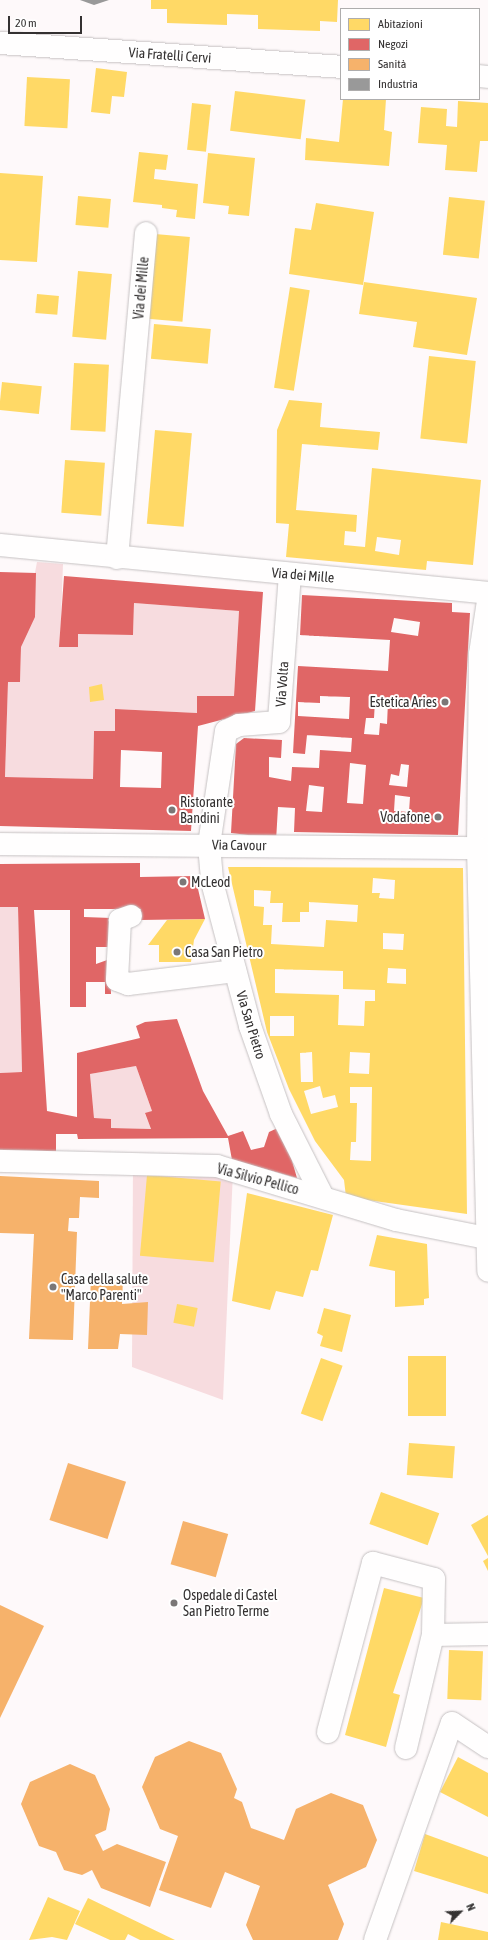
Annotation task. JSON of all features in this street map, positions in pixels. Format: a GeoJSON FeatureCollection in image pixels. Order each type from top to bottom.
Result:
{"type":"FeatureCollection","features":[{"type":"Feature","properties":{"kind":"street","name":"Via Fratelli Cervi"},"geometry":{"type":"LineString","coordinates":[[0,43],[340,67]]}},
{"type":"Feature","properties":{"kind":"street","name":"Via dei Mille"},"geometry":{"type":"LineString","coordinates":[[117,558],[146,233]]}},
{"type":"Feature","properties":{"kind":"street","name":"Via dei Mille"},"geometry":{"type":"LineString","coordinates":[[0,545],[117,558],[488,592]]}},
{"type":"Feature","properties":{"kind":"street","name":"Via Volta"},"geometry":{"type":"LineString","coordinates":[[209,845],[226,731],[239,725],[279,722],[290,574]]}},
{"type":"Feature","properties":{"kind":"street"},"geometry":{"type":"LineString","coordinates":[[488,600],[484,655],[478,848],[486,1013],[486,1238],[488,1271]]}},
{"type":"Feature","properties":{"kind":"street","name":"Via Cavour"},"geometry":{"type":"LineString","coordinates":[[0,844],[478,848]]}},
{"type":"Feature","properties":{"kind":"street","name":"Via San Pietro"},"geometry":{"type":"LineString","coordinates":[[209,845],[212,882],[250,1026],[282,1114],[323,1196]]}},
{"type":"Feature","properties":{"kind":"street"},"geometry":{"type":"LineString","coordinates":[[131,916],[120,920],[117,980],[128,984],[235,971]]}},
{"type":"Feature","properties":{"kind":"street","name":"Via Silvio Pellico"},"geometry":{"type":"LineString","coordinates":[[0,1161],[217,1166],[323,1196],[396,1220],[486,1238]]}},
{"type":"Feature","properties":{"kind":"street"},"geometry":{"type":"LineString","coordinates":[[328,1732],[373,1563],[434,1578],[433,1635],[406,1748]]}},
{"type":"Feature","properties":{"kind":"street"},"geometry":{"type":"LineString","coordinates":[[433,1635],[488,1634]]}},
{"type":"Feature","properties":{"kind":"street"},"geometry":{"type":"LineString","coordinates":[[375,1940],[452,1723],[488,1747]]}},
{"type":"Feature","properties":{"kind":"shaded area"},"geometry":{"type":"Polygon","coordinates":[[[37,562],[63,564],[60,647],[78,647],[78,634],[133,635],[134,603],[239,611],[234,696],[198,696],[197,713],[115,709],[115,731],[94,731],[93,779],[5,777],[8,682],[20,682],[21,647],[37,562]]]}},
{"type":"Feature","properties":{"kind":"shaded area"},"geometry":{"type":"Polygon","coordinates":[[[0,907],[18,907],[22,1072],[0,1073],[0,907]]]}},
{"type":"Feature","properties":{"kind":"shaded area"},"geometry":{"type":"Polygon","coordinates":[[[136,1066],[152,1111],[145,1114],[151,1129],[111,1128],[110,1119],[94,1118],[90,1074],[136,1066]]]}},
{"type":"Feature","properties":{"kind":"shaded area"},"geometry":{"type":"Polygon","coordinates":[[[133,1162],[233,1171],[223,1400],[132,1367],[133,1162]]]}},
{"type":"Feature","properties":{"kind":"building: Abitazioni"},"geometry":{"type":"Polygon","coordinates":[[[151,0],[338,0],[337,22],[320,21],[320,31],[258,29],[258,15],[227,14],[227,25],[167,23],[167,9],[151,9],[151,0]]]}},
{"type":"Feature","properties":{"kind":"building: Abitazioni"},"geometry":{"type":"Polygon","coordinates":[[[96,68],[127,72],[124,97],[112,96],[110,114],[91,112],[96,68]]]}},
{"type":"Feature","properties":{"kind":"building: Abitazioni"},"geometry":{"type":"Polygon","coordinates":[[[27,77],[70,79],[67,128],[24,126],[27,77]]]}},
{"type":"Feature","properties":{"kind":"building: Abitazioni"},"geometry":{"type":"Polygon","coordinates":[[[235,91],[305,100],[301,139],[230,131],[235,91]]]}},
{"type":"Feature","properties":{"kind":"building: Abitazioni"},"geometry":{"type":"Polygon","coordinates":[[[343,100],[386,100],[384,130],[392,132],[389,166],[305,160],[306,138],[339,142],[343,100]]]}},
{"type":"Feature","properties":{"kind":"building: Abitazioni"},"geometry":{"type":"Polygon","coordinates":[[[458,101],[488,103],[488,141],[480,141],[477,172],[445,170],[447,145],[418,143],[421,107],[447,109],[446,126],[457,127],[458,101]]]}},
{"type":"Feature","properties":{"kind":"building: Abitazioni"},"geometry":{"type":"Polygon","coordinates":[[[192,103],[211,105],[206,152],[187,150],[192,103]]]}},
{"type":"Feature","properties":{"kind":"building: Abitazioni"},"geometry":{"type":"Polygon","coordinates":[[[139,152],[168,155],[166,170],[155,169],[154,179],[198,184],[195,219],[176,217],[177,210],[162,208],[162,205],[133,202],[139,152]]]}},
{"type":"Feature","properties":{"kind":"building: Abitazioni"},"geometry":{"type":"Polygon","coordinates":[[[208,153],[255,158],[249,216],[228,214],[229,206],[203,203],[208,153]]]}},
{"type":"Feature","properties":{"kind":"building: Abitazioni"},"geometry":{"type":"Polygon","coordinates":[[[0,173],[43,176],[37,262],[0,260],[0,173]]]}},
{"type":"Feature","properties":{"kind":"building: Abitazioni"},"geometry":{"type":"Polygon","coordinates":[[[78,196],[111,199],[108,228],[75,225],[78,196]]]}},
{"type":"Feature","properties":{"kind":"building: Abitazioni"},"geometry":{"type":"Polygon","coordinates":[[[449,197],[485,201],[479,258],[443,255],[449,197]]]}},
{"type":"Feature","properties":{"kind":"building: Abitazioni"},"geometry":{"type":"Polygon","coordinates":[[[316,203],[374,212],[363,285],[289,274],[295,228],[311,230],[316,203]]]}},
{"type":"Feature","properties":{"kind":"building: Abitazioni"},"geometry":{"type":"Polygon","coordinates":[[[155,234],[190,237],[182,322],[148,319],[155,234]]]}},
{"type":"Feature","properties":{"kind":"building: Abitazioni"},"geometry":{"type":"Polygon","coordinates":[[[78,271],[112,274],[106,340],[72,337],[78,271]]]}},
{"type":"Feature","properties":{"kind":"building: Abitazioni"},"geometry":{"type":"Polygon","coordinates":[[[364,282],[477,298],[467,355],[413,347],[417,322],[359,314],[364,282]]]}},
{"type":"Feature","properties":{"kind":"building: Abitazioni"},"geometry":{"type":"Polygon","coordinates":[[[290,287],[310,290],[294,391],[274,388],[290,287]]]}},
{"type":"Feature","properties":{"kind":"building: Abitazioni"},"geometry":{"type":"Polygon","coordinates":[[[37,294],[59,296],[57,315],[35,313],[37,294]]]}},
{"type":"Feature","properties":{"kind":"building: Abitazioni"},"geometry":{"type":"Polygon","coordinates":[[[154,324],[211,329],[208,364],[151,359],[154,324]]]}},
{"type":"Feature","properties":{"kind":"building: Abitazioni"},"geometry":{"type":"Polygon","coordinates":[[[429,356],[476,361],[467,443],[420,439],[429,356]]]}},
{"type":"Feature","properties":{"kind":"building: Abitazioni"},"geometry":{"type":"Polygon","coordinates":[[[74,363],[109,365],[105,432],[70,430],[74,363]]]}},
{"type":"Feature","properties":{"kind":"building: Abitazioni"},"geometry":{"type":"Polygon","coordinates":[[[2,382],[42,386],[39,414],[0,410],[2,382]]]}},
{"type":"Feature","properties":{"kind":"building: Abitazioni"},"geometry":{"type":"Polygon","coordinates":[[[289,400],[322,403],[320,427],[380,432],[378,450],[302,444],[296,510],[357,515],[356,532],[345,531],[344,545],[365,547],[372,468],[481,480],[473,565],[427,561],[426,570],[286,557],[289,524],[276,523],[277,430],[289,400]],[[377,537],[375,551],[399,555],[401,540],[377,537]]]}},
{"type":"Feature","properties":{"kind":"building: Abitazioni"},"geometry":{"type":"Polygon","coordinates":[[[155,430],[192,433],[184,527],[147,524],[155,430]]]}},
{"type":"Feature","properties":{"kind":"building: Abitazioni"},"geometry":{"type":"Polygon","coordinates":[[[65,460],[105,463],[101,516],[61,513],[65,460]]]}},
{"type":"Feature","properties":{"kind":"building: Abitazioni"},"geometry":{"type":"Polygon","coordinates":[[[102,684],[104,700],[90,702],[89,687],[102,684]]]}},
{"type":"Feature","properties":{"kind":"building: Abitazioni"},"geometry":{"type":"Polygon","coordinates":[[[228,867],[463,868],[467,1214],[346,1197],[344,1180],[315,1141],[289,1089],[267,1032],[228,867]],[[373,878],[372,893],[380,893],[379,898],[394,899],[395,880],[373,878]],[[254,890],[254,906],[264,907],[263,925],[272,925],[271,944],[324,947],[326,920],[357,922],[358,905],[309,902],[309,912],[300,912],[300,922],[282,922],[283,903],[270,903],[271,891],[254,890]],[[383,933],[383,949],[403,950],[404,934],[383,933]],[[388,968],[387,983],[406,984],[406,969],[388,968]],[[275,969],[275,993],[339,995],[338,1025],[364,1026],[365,1001],[375,1001],[375,990],[343,989],[343,971],[275,969]],[[270,1016],[270,1036],[294,1036],[294,1016],[270,1016]],[[312,1052],[300,1053],[301,1082],[313,1082],[312,1052]],[[350,1052],[349,1073],[369,1074],[370,1053],[350,1052]],[[320,1086],[304,1091],[311,1114],[338,1107],[335,1095],[323,1098],[320,1086]],[[350,1087],[350,1103],[357,1103],[356,1142],[351,1142],[350,1160],[371,1161],[372,1087],[350,1087]]]}},
{"type":"Feature","properties":{"kind":"building: Abitazioni"},"geometry":{"type":"Polygon","coordinates":[[[205,919],[194,940],[191,962],[159,962],[159,945],[148,945],[167,920],[205,919]]]}},
{"type":"Feature","properties":{"kind":"building: Abitazioni"},"geometry":{"type":"Polygon","coordinates":[[[147,1175],[221,1181],[214,1262],[140,1256],[147,1175]]]}},
{"type":"Feature","properties":{"kind":"building: Abitazioni"},"geometry":{"type":"Polygon","coordinates":[[[247,1193],[333,1215],[318,1271],[311,1270],[303,1297],[276,1291],[270,1310],[232,1301],[247,1193]]]}},
{"type":"Feature","properties":{"kind":"building: Abitazioni"},"geometry":{"type":"Polygon","coordinates":[[[377,1235],[427,1244],[429,1298],[424,1299],[424,1305],[395,1307],[395,1271],[369,1266],[377,1235]]]}},
{"type":"Feature","properties":{"kind":"building: Abitazioni"},"geometry":{"type":"Polygon","coordinates":[[[177,1304],[198,1308],[194,1327],[173,1323],[177,1304]]]}},
{"type":"Feature","properties":{"kind":"building: Abitazioni"},"geometry":{"type":"Polygon","coordinates":[[[324,1308],[351,1315],[342,1352],[320,1346],[323,1336],[317,1333],[324,1308]]]}},
{"type":"Feature","properties":{"kind":"building: Abitazioni"},"geometry":{"type":"Polygon","coordinates":[[[408,1356],[446,1356],[446,1416],[408,1416],[408,1356]]]}},
{"type":"Feature","properties":{"kind":"building: Abitazioni"},"geometry":{"type":"Polygon","coordinates":[[[321,1358],[343,1366],[322,1421],[301,1413],[321,1358]]]}},
{"type":"Feature","properties":{"kind":"building: Abitazioni"},"geometry":{"type":"Polygon","coordinates":[[[409,1443],[455,1446],[453,1478],[407,1475],[409,1443]]]}},
{"type":"Feature","properties":{"kind":"building: Abitazioni"},"geometry":{"type":"Polygon","coordinates":[[[381,1492],[439,1513],[428,1545],[369,1524],[381,1492]]]}},
{"type":"Feature","properties":{"kind":"building: Abitazioni"},"geometry":{"type":"Polygon","coordinates":[[[488,1515],[488,1556],[471,1525],[488,1515]]]}},
{"type":"Feature","properties":{"kind":"building: Abitazioni"},"geometry":{"type":"Polygon","coordinates":[[[488,1558],[488,1571],[483,1561],[488,1558]]]}},
{"type":"Feature","properties":{"kind":"building: Abitazioni"},"geometry":{"type":"Polygon","coordinates":[[[384,1588],[424,1598],[393,1693],[400,1695],[386,1747],[345,1735],[384,1588]]]}},
{"type":"Feature","properties":{"kind":"building: Abitazioni"},"geometry":{"type":"Polygon","coordinates":[[[449,1650],[483,1651],[481,1700],[447,1699],[449,1650]]]}},
{"type":"Feature","properties":{"kind":"building: Abitazioni"},"geometry":{"type":"Polygon","coordinates":[[[458,1757],[488,1773],[488,1817],[440,1792],[458,1757]]]}},
{"type":"Feature","properties":{"kind":"building: Abitazioni"},"geometry":{"type":"Polygon","coordinates":[[[425,1834],[488,1857],[488,1894],[414,1871],[425,1834]]]}},
{"type":"Feature","properties":{"kind":"building: Abitazioni"},"geometry":{"type":"Polygon","coordinates":[[[48,1897],[80,1911],[67,1940],[52,1937],[29,1940],[48,1897]]]}},
{"type":"Feature","properties":{"kind":"building: Abitazioni"},"geometry":{"type":"Polygon","coordinates":[[[88,1898],[175,1940],[140,1940],[128,1934],[125,1940],[110,1940],[75,1924],[88,1898]]]}},
{"type":"Feature","properties":{"kind":"building: Abitazioni"},"geometry":{"type":"Polygon","coordinates":[[[441,1922],[488,1932],[488,1940],[438,1940],[441,1922]]]}},
{"type":"Feature","properties":{"kind":"building: Negozi"},"geometry":{"type":"Polygon","coordinates":[[[0,572],[36,573],[35,617],[21,647],[20,682],[8,682],[5,777],[93,779],[94,731],[115,731],[115,709],[197,713],[197,696],[234,696],[239,611],[134,603],[133,635],[78,634],[78,647],[59,647],[64,576],[263,592],[255,711],[198,726],[191,831],[0,826],[0,572]],[[121,750],[120,787],[161,788],[162,752],[121,750]]]}},
{"type":"Feature","properties":{"kind":"building: Negozi"},"geometry":{"type":"Polygon","coordinates":[[[302,595],[452,603],[452,612],[470,613],[458,835],[294,832],[295,808],[278,807],[276,841],[248,839],[248,835],[231,833],[236,744],[244,738],[282,740],[281,758],[269,757],[269,777],[291,781],[292,767],[319,768],[320,750],[351,752],[352,738],[307,735],[305,754],[293,753],[298,666],[388,671],[390,640],[300,635],[302,595]],[[394,618],[391,632],[418,636],[420,622],[394,618]],[[320,696],[320,703],[298,702],[298,716],[349,719],[350,697],[320,696]],[[375,701],[374,718],[366,718],[364,734],[379,735],[380,723],[387,724],[388,702],[375,701]],[[350,763],[347,803],[363,804],[366,765],[350,763]],[[401,764],[399,776],[391,774],[389,785],[407,787],[409,765],[401,764]],[[309,785],[306,811],[322,812],[324,787],[309,785]],[[395,795],[394,811],[409,812],[410,797],[395,795]]]}},
{"type":"Feature","properties":{"kind":"building: Negozi"},"geometry":{"type":"Polygon","coordinates":[[[140,863],[140,877],[195,876],[205,919],[140,920],[141,909],[84,909],[84,917],[111,918],[111,947],[96,947],[96,964],[110,959],[111,994],[105,994],[105,982],[86,982],[86,1007],[70,1007],[70,910],[34,910],[47,1111],[77,1117],[77,1053],[140,1038],[136,1026],[145,1022],[177,1019],[203,1091],[228,1136],[243,1131],[251,1150],[264,1147],[269,1132],[282,1126],[297,1178],[232,1160],[228,1138],[78,1139],[77,1134],[56,1134],[56,1154],[0,1153],[0,1073],[22,1072],[18,907],[0,907],[0,864],[140,863]],[[136,1066],[90,1074],[94,1118],[111,1119],[111,1128],[151,1129],[145,1113],[152,1111],[136,1066]]]}},
{"type":"Feature","properties":{"kind":"building: Sanità","name":"Casa della salute \"Marco Parenti\""},"geometry":{"type":"Polygon","coordinates":[[[0,1176],[99,1181],[99,1198],[80,1197],[79,1218],[69,1218],[68,1231],[77,1232],[73,1340],[29,1339],[34,1234],[0,1233],[0,1176]]]}},
{"type":"Feature","properties":{"kind":"building: Sanità"},"geometry":{"type":"Polygon","coordinates":[[[91,1277],[123,1278],[122,1304],[148,1302],[147,1335],[120,1334],[118,1349],[88,1349],[91,1277]]]}},
{"type":"Feature","properties":{"kind":"building: Sanità"},"geometry":{"type":"Polygon","coordinates":[[[68,1463],[126,1482],[107,1539],[49,1520],[68,1463]]]}},
{"type":"Feature","properties":{"kind":"building: Sanità"},"geometry":{"type":"Polygon","coordinates":[[[183,1521],[228,1534],[216,1577],[171,1564],[183,1521]]]}},
{"type":"Feature","properties":{"kind":"building: Sanità"},"geometry":{"type":"Polygon","coordinates":[[[0,1605],[44,1626],[0,1718],[0,1605]]]}},
{"type":"Feature","properties":{"kind":"building: Sanità"},"geometry":{"type":"Polygon","coordinates":[[[189,1741],[221,1753],[237,1789],[234,1798],[242,1802],[251,1828],[284,1840],[296,1809],[331,1793],[363,1805],[377,1840],[366,1867],[328,1885],[344,1924],[338,1940],[253,1940],[246,1925],[260,1886],[225,1872],[211,1908],[159,1890],[178,1836],[160,1829],[142,1787],[155,1757],[189,1741]]]}},
{"type":"Feature","properties":{"kind":"building: Sanità"},"geometry":{"type":"Polygon","coordinates":[[[70,1764],[95,1775],[110,1809],[106,1830],[95,1835],[103,1851],[117,1844],[166,1862],[150,1907],[101,1888],[92,1870],[82,1875],[64,1870],[56,1852],[39,1846],[21,1804],[30,1782],[70,1764]]]}},
{"type":"Feature","properties":{"kind":"building: Industria"},"geometry":{"type":"Polygon","coordinates":[[[80,0],[109,0],[94,5],[80,0]]]}},
{"type":"Feature","properties":{"kind":"place","name":"Estetica Aries"},"geometry":{"type":"Point","coordinates":[445,702]}},
{"type":"Feature","properties":{"kind":"place","name":"Ristorante Bandini"},"geometry":{"type":"Point","coordinates":[172,810]}},
{"type":"Feature","properties":{"kind":"place","name":"Vodafone"},"geometry":{"type":"Point","coordinates":[438,817]}},
{"type":"Feature","properties":{"kind":"place","name":"McLeod"},"geometry":{"type":"Point","coordinates":[183,882]}},
{"type":"Feature","properties":{"kind":"place","name":"Casa San Pietro"},"geometry":{"type":"Point","coordinates":[177,952]}},
{"type":"Feature","properties":{"kind":"place","name":"Casa della salute \"Marco Parenti\""},"geometry":{"type":"Point","coordinates":[53,1287]}},
{"type":"Feature","properties":{"kind":"place","name":"Ospedale di Castel San Pietro Terme"},"geometry":{"type":"Point","coordinates":[174,1603]}}]}
